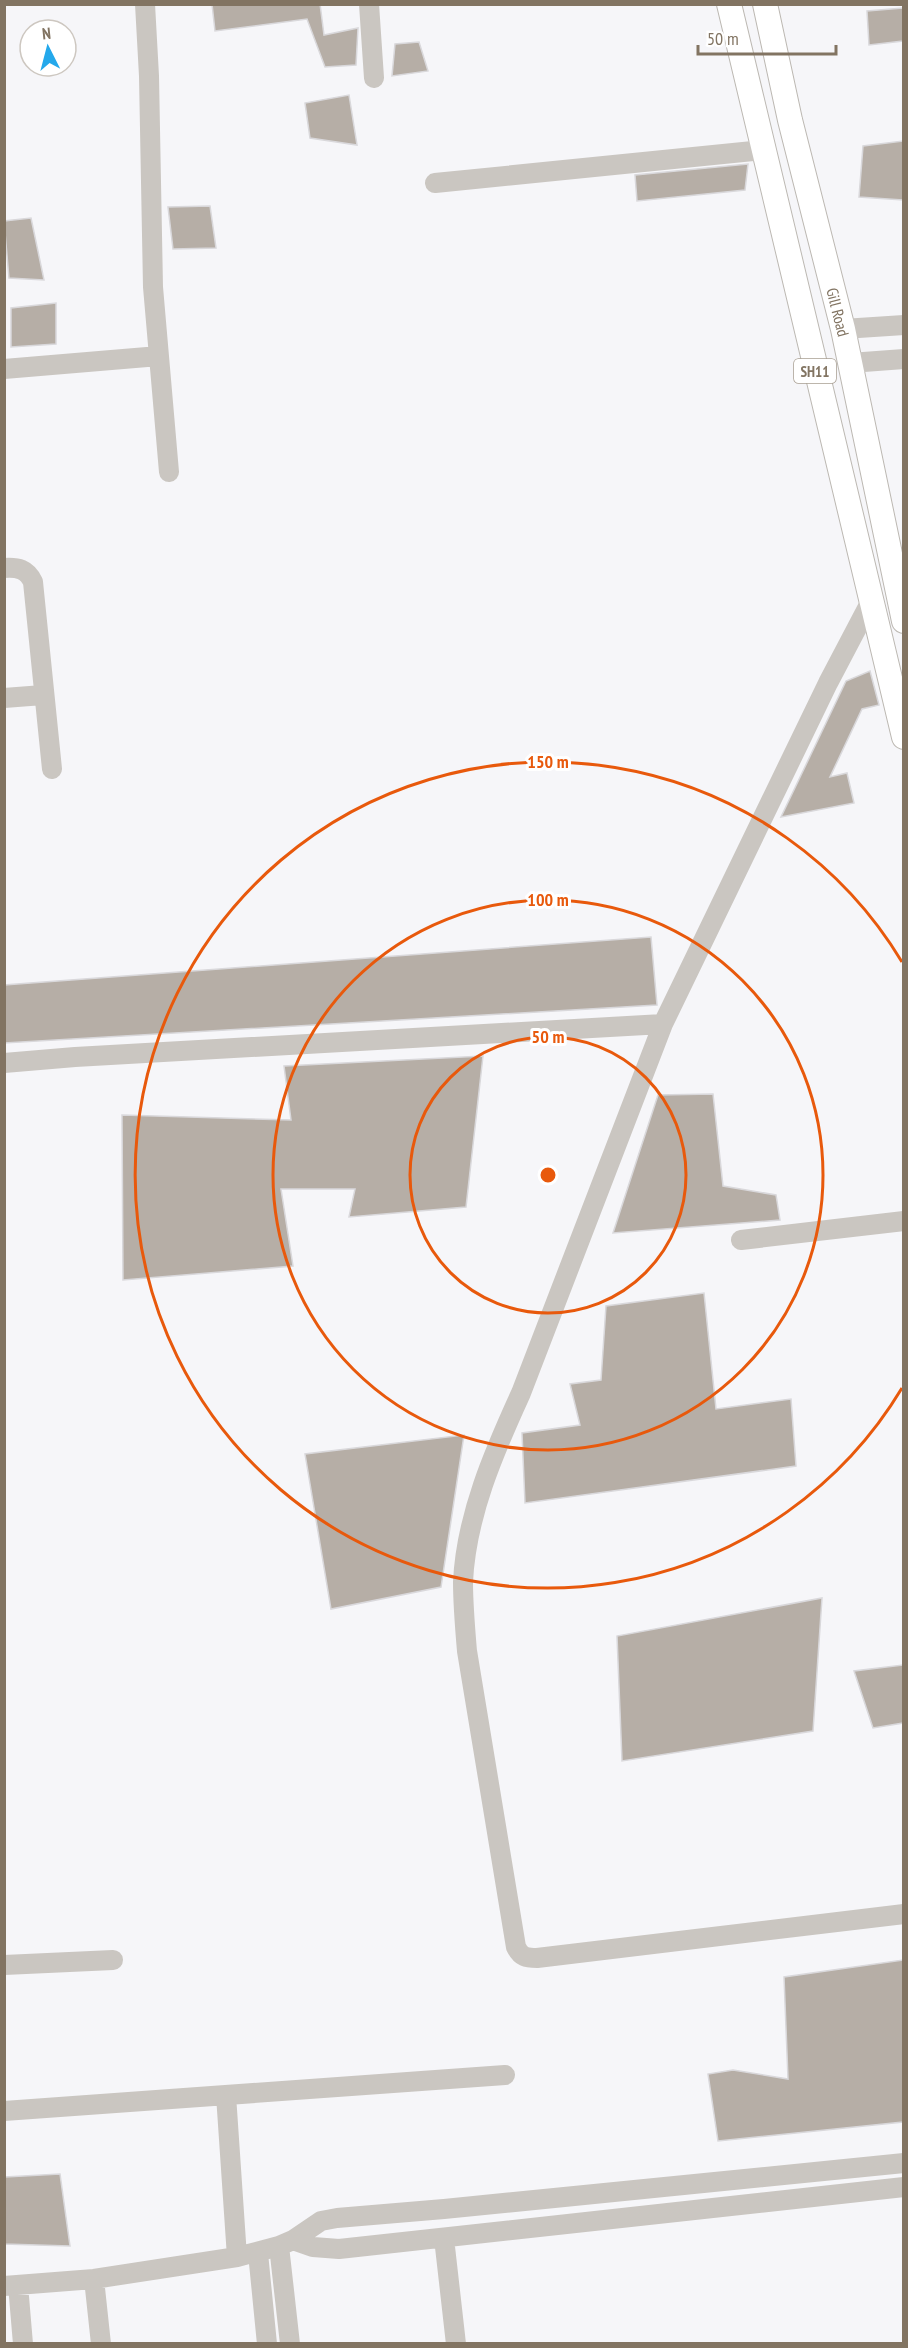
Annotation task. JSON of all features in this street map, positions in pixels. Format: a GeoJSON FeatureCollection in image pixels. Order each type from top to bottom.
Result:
{"type":"FeatureCollection","features":[{"type":"Feature","properties":{"kind":"main road","name":"SH11"},"geometry":{"type":"LineString","coordinates":[[729,4],[903,737]]}},
{"type":"Feature","properties":{"kind":"main road","name":"Gill Road"},"geometry":{"type":"LineString","coordinates":[[765,4],[790,120],[843,329],[903,621]]}},
{"type":"Feature","properties":{"kind":"street"},"geometry":{"type":"LineString","coordinates":[[145,4],[149,75],[152,250],[169,472]]}},
{"type":"Feature","properties":{"kind":"street"},"geometry":{"type":"LineString","coordinates":[[369,4],[374,78]]}},
{"type":"Feature","properties":{"kind":"street"},"geometry":{"type":"LineString","coordinates":[[435,183],[763,150]]}},
{"type":"Feature","properties":{"kind":"street"},"geometry":{"type":"LineString","coordinates":[[843,329],[901,325],[903,359],[850,363]]}},
{"type":"Feature","properties":{"kind":"street"},"geometry":{"type":"LineString","coordinates":[[4,369],[159,356]]}},
{"type":"Feature","properties":{"kind":"street"},"geometry":{"type":"LineString","coordinates":[[4,568],[22,569],[29,574],[33,582],[52,769]]}},
{"type":"Feature","properties":{"kind":"street"},"geometry":{"type":"LineString","coordinates":[[870,603],[828,683],[663,1024],[521,1393],[491,1463],[470,1533],[464,1580],[464,1617],[467,1651],[519,1954],[526,1958],[537,1958],[903,1914]]}},
{"type":"Feature","properties":{"kind":"street"},"geometry":{"type":"LineString","coordinates":[[4,698],[43,695]]}},
{"type":"Feature","properties":{"kind":"street"},"geometry":{"type":"LineString","coordinates":[[4,1063],[663,1024]]}},
{"type":"Feature","properties":{"kind":"street"},"geometry":{"type":"LineString","coordinates":[[741,1240],[903,1221]]}},
{"type":"Feature","properties":{"kind":"street"},"geometry":{"type":"LineString","coordinates":[[4,1965],[113,1960]]}},
{"type":"Feature","properties":{"kind":"street"},"geometry":{"type":"LineString","coordinates":[[4,2111],[505,2075]]}},
{"type":"Feature","properties":{"kind":"street"},"geometry":{"type":"LineString","coordinates":[[226,2095],[237,2257]]}},
{"type":"Feature","properties":{"kind":"street"},"geometry":{"type":"LineString","coordinates":[[23,2343],[11,2285],[94,2279],[258,2253],[286,2243],[321,2221],[903,2163]]}},
{"type":"Feature","properties":{"kind":"street"},"geometry":{"type":"LineString","coordinates":[[771,2175],[774,2202]]}},
{"type":"Feature","properties":{"kind":"street"},"geometry":{"type":"LineString","coordinates":[[286,2243],[339,2249],[903,2187]]}},
{"type":"Feature","properties":{"kind":"street"},"geometry":{"type":"LineString","coordinates":[[444,2238],[456,2343]]}},
{"type":"Feature","properties":{"kind":"street"},"geometry":{"type":"LineString","coordinates":[[286,2243],[290,2343]]}},
{"type":"Feature","properties":{"kind":"street"},"geometry":{"type":"LineString","coordinates":[[258,2253],[267,2343]]}},
{"type":"Feature","properties":{"kind":"street"},"geometry":{"type":"LineString","coordinates":[[94,2279],[101,2343]]}},
{"type":"Feature","properties":{"kind":"building"},"geometry":{"type":"Polygon","coordinates":[[[212,4],[320,4],[324,35],[358,28],[356,65],[325,67],[307,19],[215,31],[212,4]]]}},
{"type":"Feature","properties":{"kind":"building"},"geometry":{"type":"Polygon","coordinates":[[[903,8],[903,41],[869,45],[867,11],[903,8]]]}},
{"type":"Feature","properties":{"kind":"building"},"geometry":{"type":"Polygon","coordinates":[[[419,42],[428,71],[392,76],[395,44],[419,42]]]}},
{"type":"Feature","properties":{"kind":"building"},"geometry":{"type":"Polygon","coordinates":[[[349,95],[357,145],[310,138],[305,103],[349,95]]]}},
{"type":"Feature","properties":{"kind":"building"},"geometry":{"type":"Polygon","coordinates":[[[903,141],[903,200],[859,197],[863,146],[903,141]]]}},
{"type":"Feature","properties":{"kind":"building"},"geometry":{"type":"Polygon","coordinates":[[[748,164],[745,190],[637,201],[635,175],[748,164]]]}},
{"type":"Feature","properties":{"kind":"building"},"geometry":{"type":"Polygon","coordinates":[[[210,206],[216,248],[173,249],[168,207],[210,206]]]}},
{"type":"Feature","properties":{"kind":"building"},"geometry":{"type":"Polygon","coordinates":[[[31,218],[44,280],[9,278],[4,221],[31,218]]]}},
{"type":"Feature","properties":{"kind":"building"},"geometry":{"type":"Polygon","coordinates":[[[56,303],[56,344],[11,347],[11,308],[56,303]]]}},
{"type":"Feature","properties":{"kind":"building"},"geometry":{"type":"Polygon","coordinates":[[[870,671],[879,705],[862,709],[830,777],[847,773],[854,803],[781,817],[846,681],[870,671]]]}},
{"type":"Feature","properties":{"kind":"building"},"geometry":{"type":"Polygon","coordinates":[[[651,937],[657,1005],[4,1043],[4,985],[651,937]]]}},
{"type":"Feature","properties":{"kind":"building"},"geometry":{"type":"Polygon","coordinates":[[[483,1056],[466,1207],[349,1217],[355,1189],[281,1189],[293,1266],[123,1280],[122,1115],[291,1120],[284,1066],[483,1056]]]}},
{"type":"Feature","properties":{"kind":"building"},"geometry":{"type":"Polygon","coordinates":[[[713,1094],[723,1186],[776,1195],[780,1220],[613,1233],[658,1095],[713,1094]]]}},
{"type":"Feature","properties":{"kind":"building"},"geometry":{"type":"Polygon","coordinates":[[[704,1293],[716,1409],[791,1399],[796,1466],[525,1503],[522,1433],[580,1425],[570,1384],[601,1380],[606,1306],[704,1293]]]}},
{"type":"Feature","properties":{"kind":"building"},"geometry":{"type":"Polygon","coordinates":[[[464,1435],[441,1587],[331,1609],[305,1454],[464,1435]]]}},
{"type":"Feature","properties":{"kind":"building"},"geometry":{"type":"Polygon","coordinates":[[[822,1598],[813,1731],[622,1761],[617,1636],[822,1598]]]}},
{"type":"Feature","properties":{"kind":"building"},"geometry":{"type":"Polygon","coordinates":[[[903,1665],[903,1723],[873,1728],[854,1671],[903,1665]]]}},
{"type":"Feature","properties":{"kind":"building"},"geometry":{"type":"Polygon","coordinates":[[[903,1960],[903,2122],[718,2141],[708,2074],[733,2070],[788,2079],[784,1977],[903,1960]]]}},
{"type":"Feature","properties":{"kind":"building"},"geometry":{"type":"Polygon","coordinates":[[[60,2174],[70,2246],[4,2244],[5,2177],[60,2174]]]}}]}
